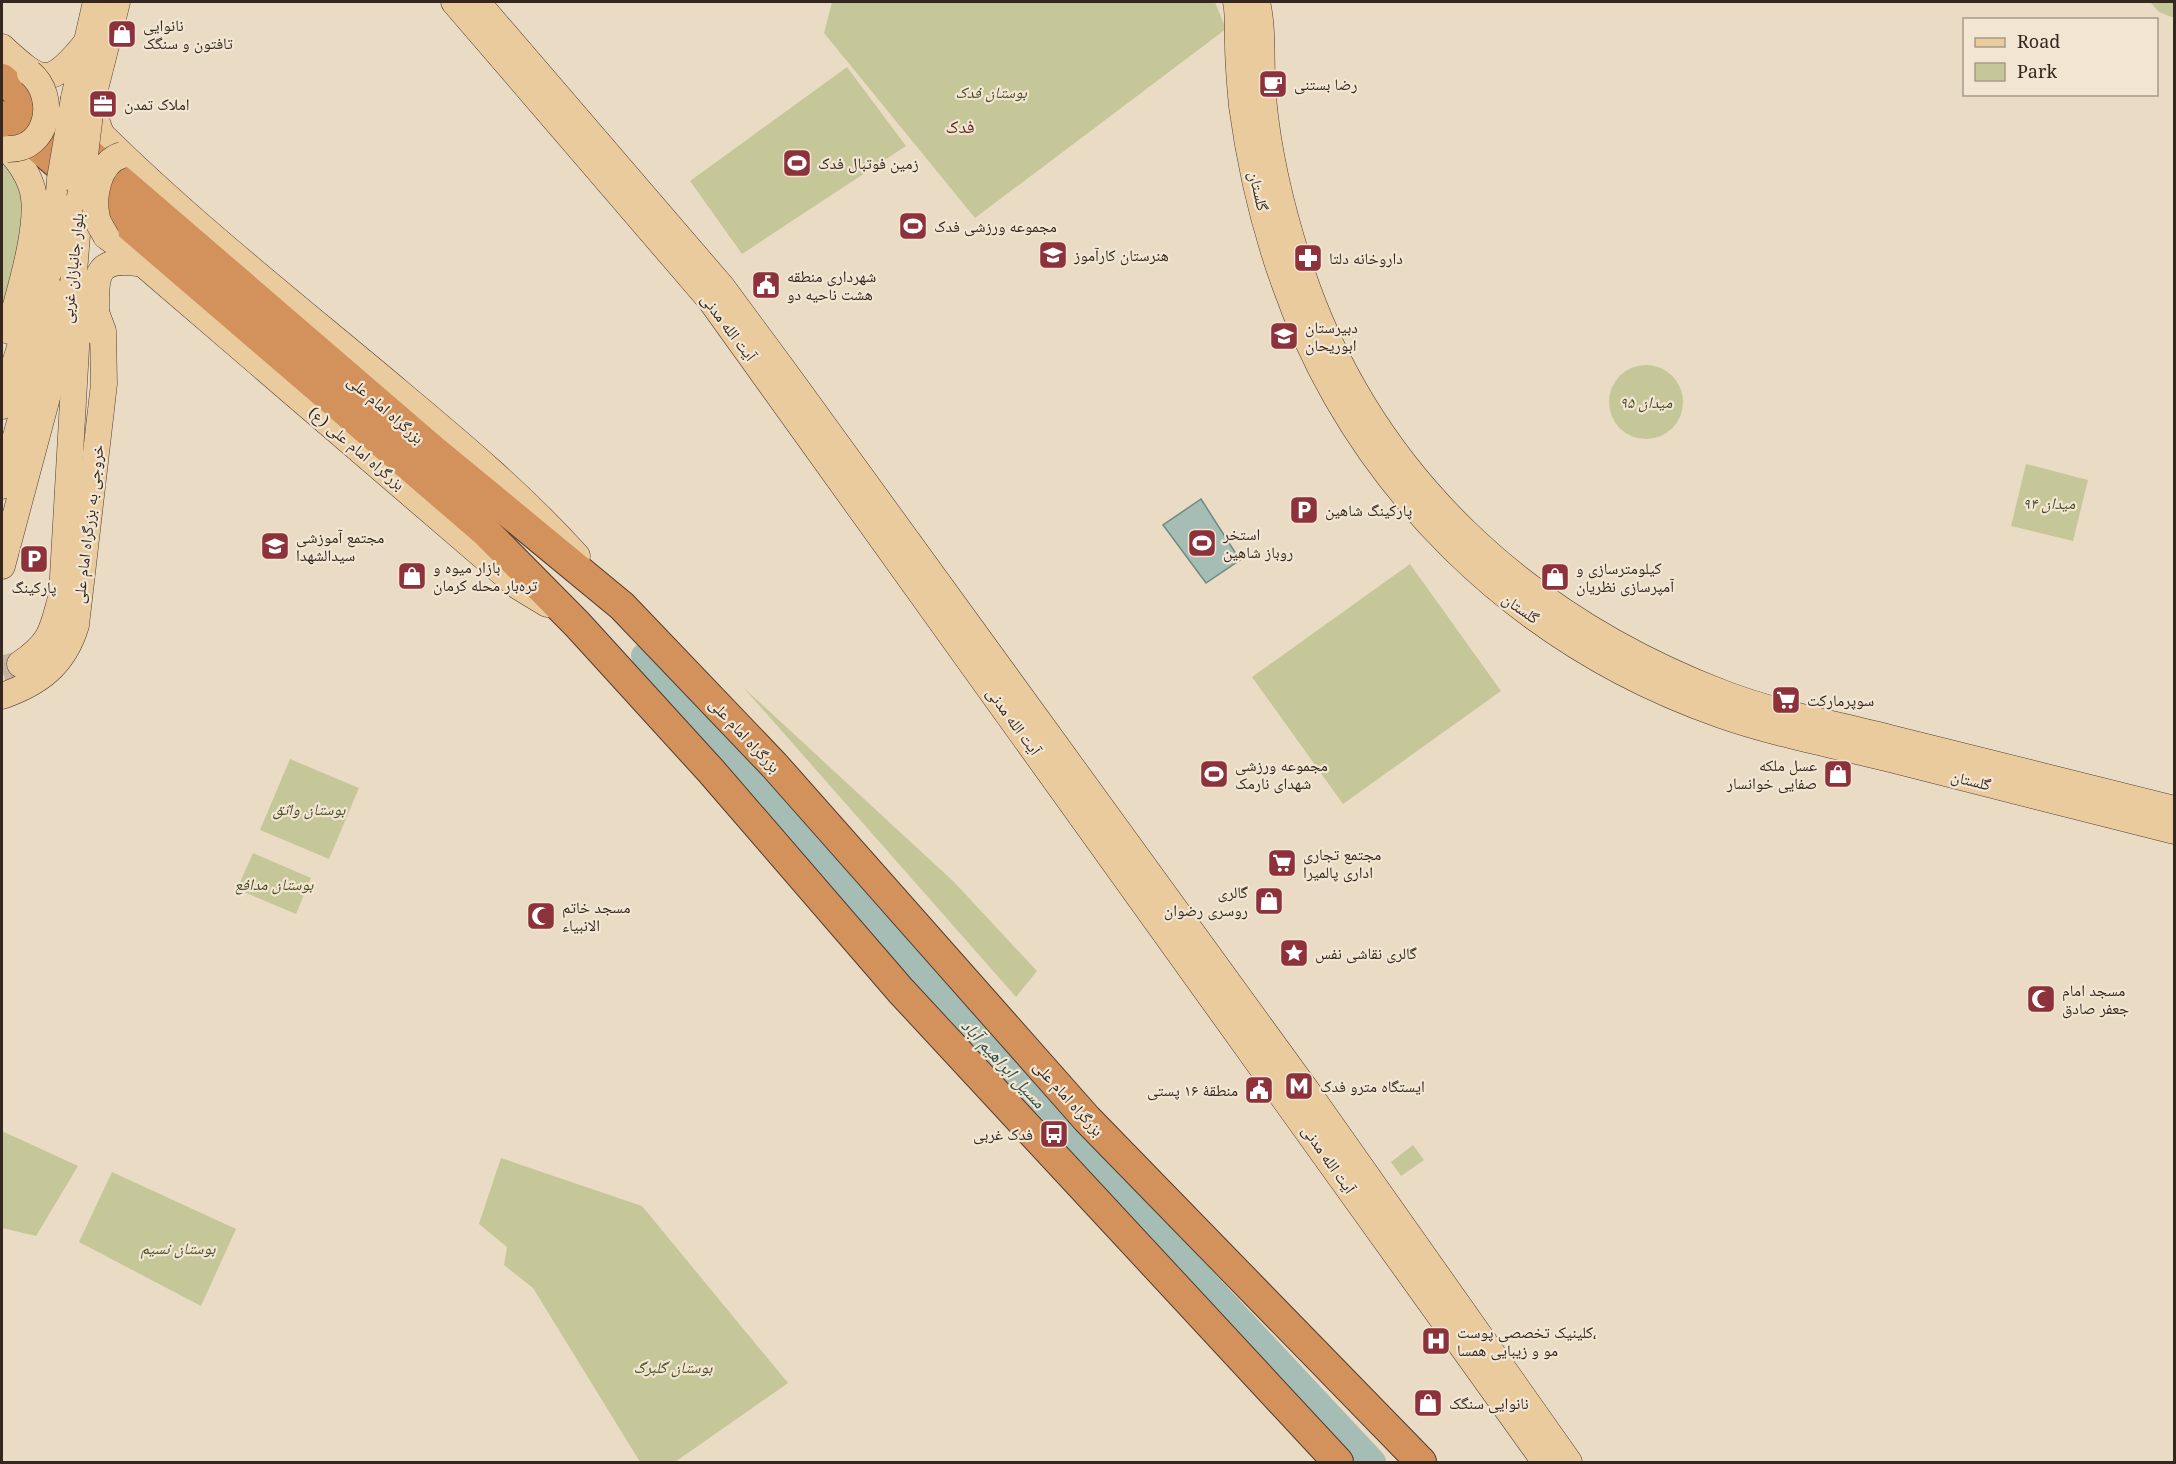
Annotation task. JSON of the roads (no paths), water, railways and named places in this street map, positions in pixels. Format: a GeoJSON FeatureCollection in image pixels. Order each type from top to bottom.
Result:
{"type":"FeatureCollection","features":[{"type":"Feature","properties":{"kind":"highway","name":"بزرگراه امام علی"},"geometry":{"type":"LineString","coordinates":[[2,79],[450,464],[622,606],[774,765],[1087,1119],[1421,1462]]}},
{"type":"Feature","properties":{"kind":"highway","name":"بزرگراه امام علی"},"geometry":{"type":"LineString","coordinates":[[2,116],[485,531],[578,624],[711,771],[901,991],[1338,1462]]}},
{"type":"Feature","properties":{"kind":"main road","name":"بلوار جانبازان غربی"},"geometry":{"type":"LineString","coordinates":[[2,566],[65,330],[73,285],[80,197],[82,102],[87,42],[96,2]]}},
{"type":"Feature","properties":{"kind":"main road","name":"بلوار جانبازان غربی"},"geometry":{"type":"LineString","coordinates":[[2,486],[45,333],[60,180],[82,102],[117,2]]}},
{"type":"Feature","properties":{"kind":"main road","name":"آیت الله مدنی"},"geometry":{"type":"LineString","coordinates":[[454,2],[780,380]]}},
{"type":"Feature","properties":{"kind":"main road","name":"آیت الله مدنی"},"geometry":{"type":"LineString","coordinates":[[477,2],[708,270],[780,380],[1394,1232],[1569,1462]]}},
{"type":"Feature","properties":{"kind":"main road","name":"گلستان"},"geometry":{"type":"LineString","coordinates":[[1236,2],[1239,13],[1238,43],[1242,105],[1259,198],[1284,282],[1319,366],[1353,427],[1400,492],[1448,545],[1500,593],[1568,639],[1638,680],[1721,715],[1782,724],[2175,809]]}},
{"type":"Feature","properties":{"kind":"main road","name":"گلستان"},"geometry":{"type":"LineString","coordinates":[[1257,2],[1262,35],[1263,97],[1279,193],[1301,272],[1332,347],[1371,416],[1416,479],[1462,531],[1513,577],[1579,622],[1647,661],[1728,695],[1782,724],[2175,831]]}},
{"type":"Feature","properties":{"kind":"main road"},"geometry":{"type":"LineString","coordinates":[[1238,43],[1262,35]]}},
{"type":"Feature","properties":{"kind":"main road"},"geometry":{"type":"LineString","coordinates":[[30,73],[42,76],[59,72],[87,42]]}},
{"type":"Feature","properties":{"kind":"main road"},"geometry":{"type":"LineString","coordinates":[[2,47],[42,85],[45,93],[45,122],[36,139],[24,147],[5,146]]}},
{"type":"Feature","properties":{"kind":"main road"},"geometry":{"type":"LineString","coordinates":[[82,102],[100,134],[122,155],[439,425],[527,505],[622,606]]}},
{"type":"Feature","properties":{"kind":"main road"},"geometry":{"type":"LineString","coordinates":[[2,365],[29,254],[33,202],[31,184],[5,146]]}},
{"type":"Feature","properties":{"kind":"main road","name":"بزرگراه امام علی (ع)"},"geometry":{"type":"LineString","coordinates":[[122,155],[107,163],[98,184],[97,220],[106,236],[143,264],[519,586],[578,624]]}},
{"type":"Feature","properties":{"kind":"main road","name":"بلوار جانبازان غربی"},"geometry":{"type":"LineString","coordinates":[[2,406],[28,321],[54,259]]}},
{"type":"Feature","properties":{"kind":"main road"},"geometry":{"type":"LineString","coordinates":[[68,488],[80,465],[97,315],[95,287],[100,270],[111,262],[124,260],[143,264]]}},
{"type":"Feature","properties":{"kind":"main road"},"geometry":{"type":"LineString","coordinates":[[20,664],[39,651],[50,637],[62,594],[78,314],[73,285]]}},
{"type":"Feature","properties":{"kind":"main road","name":"خروجی به بزرگراه امام علی"},"geometry":{"type":"LineString","coordinates":[[2,696],[42,678],[64,654],[76,625],[104,384],[103,331],[97,315]]}},
{"type":"Feature","properties":{"kind":"main road","name":"آیت الله مدنی"},"geometry":{"type":"LineString","coordinates":[[1394,1232],[1545,1462]]}},
{"type":"Feature","properties":{"kind":"waterway","name":"مسیل ابراهیم آباد"},"geometry":{"type":"LineString","coordinates":[[644,656],[914,966],[1059,1126],[1373,1462]]}},
{"type":"Feature","properties":{"kind":"tunnel"},"geometry":{"type":"LineString","coordinates":[[2,669],[20,664]]}},
{"type":"Feature","properties":{"kind":"place","name":"نانوایی تافتون و سنگک"},"geometry":{"type":"Point","coordinates":[122,34]}},
{"type":"Feature","properties":{"kind":"place","name":"رضا بستنی"},"geometry":{"type":"Point","coordinates":[1273,84]}},
{"type":"Feature","properties":{"kind":"place","name":"املاک تمدن"},"geometry":{"type":"Point","coordinates":[103,104]}},
{"type":"Feature","properties":{"kind":"place","name":"زمین فوتبال فدک"},"geometry":{"type":"Point","coordinates":[797,163]}},
{"type":"Feature","properties":{"kind":"place","name":"مجموعه ورزشی فدک"},"geometry":{"type":"Point","coordinates":[913,226]}},
{"type":"Feature","properties":{"kind":"place","name":"هنرستان کارآموز"},"geometry":{"type":"Point","coordinates":[1053,255]}},
{"type":"Feature","properties":{"kind":"place","name":"داروخانه دلتا"},"geometry":{"type":"Point","coordinates":[1308,258]}},
{"type":"Feature","properties":{"kind":"place","name":"شهرداری منطقه هشت ناحیه دو"},"geometry":{"type":"Point","coordinates":[766,285]}},
{"type":"Feature","properties":{"kind":"place","name":"دبیرستان ابوریحان"},"geometry":{"type":"Point","coordinates":[1284,336]}},
{"type":"Feature","properties":{"kind":"place","name":"پارکینگ شاهین"},"geometry":{"type":"Point","coordinates":[1304,510]}},
{"type":"Feature","properties":{"kind":"place","name":"استخر روباز شاهین"},"geometry":{"type":"Point","coordinates":[1202,543]}},
{"type":"Feature","properties":{"kind":"place","name":"مجتمع آموزشی سیدالشهدا"},"geometry":{"type":"Point","coordinates":[275,546]}},
{"type":"Feature","properties":{"kind":"place","name":"پارکینگ"},"geometry":{"type":"Point","coordinates":[34,559]}},
{"type":"Feature","properties":{"kind":"place","name":"بازار میوه و تره‌بار محله کرمان"},"geometry":{"type":"Point","coordinates":[412,576]}},
{"type":"Feature","properties":{"kind":"place","name":"کیلومترسازی و آمپرسازی نظریان"},"geometry":{"type":"Point","coordinates":[1555,577]}},
{"type":"Feature","properties":{"kind":"place","name":"سوپرمارکت"},"geometry":{"type":"Point","coordinates":[1786,700]}},
{"type":"Feature","properties":{"kind":"place","name":"مجموعه ورزشی شهدای نارمک"},"geometry":{"type":"Point","coordinates":[1214,774]}},
{"type":"Feature","properties":{"kind":"place","name":"عسل ملکه صفایی خوانسار"},"geometry":{"type":"Point","coordinates":[1838,774]}},
{"type":"Feature","properties":{"kind":"place","name":"مجتمع تجاری اداری پالمیرا"},"geometry":{"type":"Point","coordinates":[1282,863]}},
{"type":"Feature","properties":{"kind":"place","name":"گالری روسری رضوان"},"geometry":{"type":"Point","coordinates":[1269,901]}},
{"type":"Feature","properties":{"kind":"place","name":"مسجد خاتم الانبیاء"},"geometry":{"type":"Point","coordinates":[541,916]}},
{"type":"Feature","properties":{"kind":"place","name":"گالری نقاشی نفس"},"geometry":{"type":"Point","coordinates":[1294,953]}},
{"type":"Feature","properties":{"kind":"place","name":"مسجد امام جعفر صادق"},"geometry":{"type":"Point","coordinates":[2041,999]}},
{"type":"Feature","properties":{"kind":"place","name":"ایستگاه مترو فدک"},"geometry":{"type":"Point","coordinates":[1299,1086]}},
{"type":"Feature","properties":{"kind":"place","name":"منطقهٔ ۱۶ پستی"},"geometry":{"type":"Point","coordinates":[1259,1090]}},
{"type":"Feature","properties":{"kind":"place","name":"فدک غربی"},"geometry":{"type":"Point","coordinates":[1054,1134]}},
{"type":"Feature","properties":{"kind":"place","name":"کلینیک تخصصی پوست، مو و زیبایی همسا"},"geometry":{"type":"Point","coordinates":[1436,1341]}},
{"type":"Feature","properties":{"kind":"place","name":"نانوایی سنگک"},"geometry":{"type":"Point","coordinates":[1428,1403]}},
{"type":"Feature","properties":{"kind":"district","name":"فدک"},"geometry":{"type":"Point","coordinates":[960,126]}},
{"type":"Feature","properties":{"kind":"park label","name":"بوستان فدک"},"geometry":{"type":"Point","coordinates":[991,92]}},
{"type":"Feature","properties":{"kind":"park label","name":"میدان ۹۵"},"geometry":{"type":"Point","coordinates":[1646,402]}},
{"type":"Feature","properties":{"kind":"park label","name":"میدان ۹۴"},"geometry":{"type":"Point","coordinates":[2049,503]}},
{"type":"Feature","properties":{"kind":"park label","name":"بوستان واثق"},"geometry":{"type":"Point","coordinates":[309,809]}},
{"type":"Feature","properties":{"kind":"park label","name":"بوستان مدافع"},"geometry":{"type":"Point","coordinates":[274,884]}},
{"type":"Feature","properties":{"kind":"park label","name":"بوستان نسیم"},"geometry":{"type":"Point","coordinates":[178,1248]}},
{"type":"Feature","properties":{"kind":"park label","name":"بوستان گلبرگ"},"geometry":{"type":"Point","coordinates":[673,1367]}}]}
